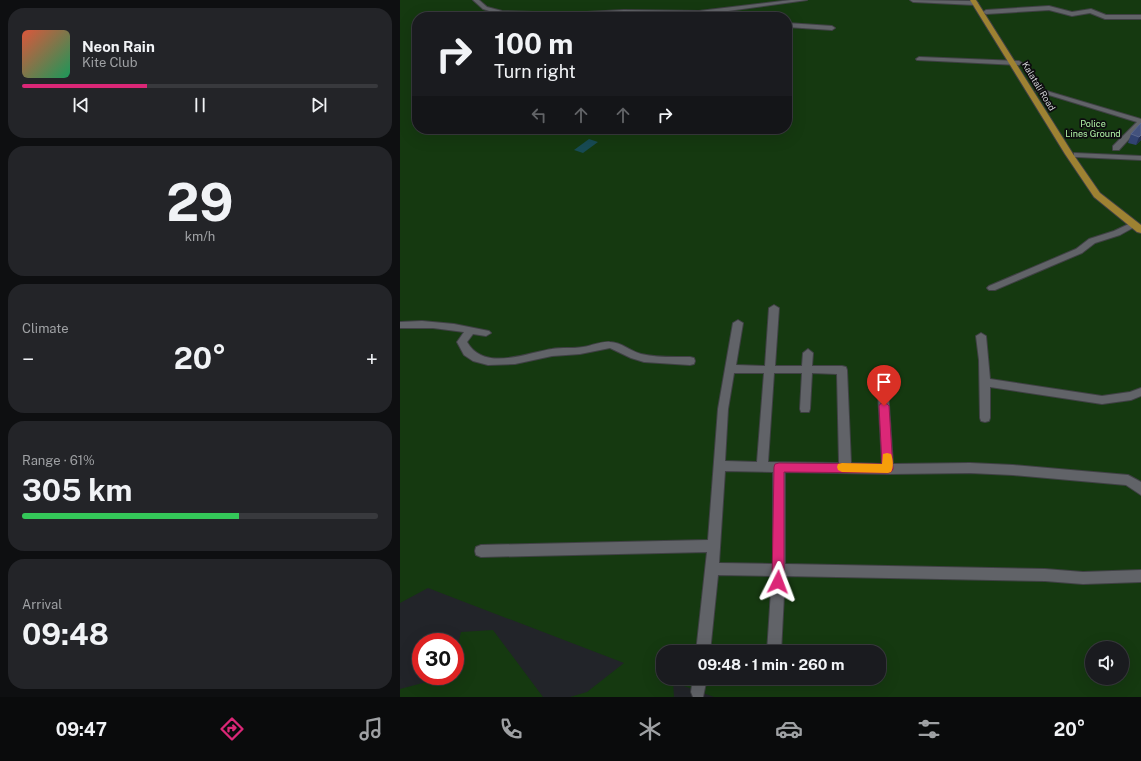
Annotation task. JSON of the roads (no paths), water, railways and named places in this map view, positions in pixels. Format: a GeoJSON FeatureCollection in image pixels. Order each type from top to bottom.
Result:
{"type":"FeatureCollection","features":[{"type":"Feature","properties":{"kind":"highway","name":"Kalatali Road"},"geometry":{"type":"LineString","coordinates":[[976,1],[986,12],[1016,63]]}},
{"type":"Feature","properties":{"kind":"highway","name":"Kalatali Road"},"geometry":{"type":"LineString","coordinates":[[976,1],[1077,155],[1108,197],[1139,226]]}},
{"type":"Feature","properties":{"kind":"highway","name":"Kalatali Road"},"geometry":{"type":"LineString","coordinates":[[1038,94],[1097,195],[1139,226]]}},
{"type":"Feature","properties":{"kind":"street"},"geometry":{"type":"LineString","coordinates":[[476,0],[485,8],[499,12]]}},
{"type":"Feature","properties":{"kind":"street"},"geometry":{"type":"LineString","coordinates":[[707,12],[804,0]]}},
{"type":"Feature","properties":{"kind":"street"},"geometry":{"type":"LineString","coordinates":[[913,0],[976,1]]}},
{"type":"Feature","properties":{"kind":"street"},"geometry":{"type":"LineString","coordinates":[[986,12],[1048,8],[1072,14],[1091,11],[1105,17],[1141,17]]}},
{"type":"Feature","properties":{"kind":"street"},"geometry":{"type":"LineString","coordinates":[[792,26],[832,28]]}},
{"type":"Feature","properties":{"kind":"street"},"geometry":{"type":"LineString","coordinates":[[918,59],[1016,63]]}},
{"type":"Feature","properties":{"kind":"street"},"geometry":{"type":"LineString","coordinates":[[1038,94],[1141,122],[1116,148]]}},
{"type":"Feature","properties":{"kind":"street"},"geometry":{"type":"LineString","coordinates":[[1077,155],[1141,158]]}},
{"type":"Feature","properties":{"kind":"street"},"geometry":{"type":"LineString","coordinates":[[992,288],[1079,250],[1092,241],[1139,226]]}},
{"type":"Feature","properties":{"kind":"street"},"geometry":{"type":"LineString","coordinates":[[762,467],[774,308]]}},
{"type":"Feature","properties":{"kind":"street"},"geometry":{"type":"LineString","coordinates":[[704,645],[712,569],[723,409],[738,323]]}},
{"type":"Feature","properties":{"kind":"street"},"geometry":{"type":"LineString","coordinates":[[400,325],[448,325],[486,333]]}},
{"type":"Feature","properties":{"kind":"street"},"geometry":{"type":"LineString","coordinates":[[471,330],[462,342],[464,350],[474,358],[489,362],[528,358],[554,352],[581,351],[598,346],[612,345],[640,358],[690,361]]}},
{"type":"Feature","properties":{"kind":"street"},"geometry":{"type":"LineString","coordinates":[[980,336],[985,418]]}},
{"type":"Feature","properties":{"kind":"street"},"geometry":{"type":"LineString","coordinates":[[805,409],[808,353]]}},
{"type":"Feature","properties":{"kind":"street"},"geometry":{"type":"LineString","coordinates":[[730,369],[842,370],[845,467]]}},
{"type":"Feature","properties":{"kind":"street"},"geometry":{"type":"LineString","coordinates":[[882,375],[888,469]]}},
{"type":"Feature","properties":{"kind":"street"},"geometry":{"type":"LineString","coordinates":[[984,382],[1102,400],[1131,396],[1141,392]]}},
{"type":"Feature","properties":{"kind":"street"},"geometry":{"type":"LineString","coordinates":[[719,466],[1013,470],[1128,480],[1141,490]]}},
{"type":"Feature","properties":{"kind":"street"},"geometry":{"type":"LineString","coordinates":[[774,645],[776,605],[780,571],[779,467]]}},
{"type":"Feature","properties":{"kind":"street"},"geometry":{"type":"LineString","coordinates":[[481,551],[713,546]]}},
{"type":"Feature","properties":{"kind":"street"},"geometry":{"type":"LineString","coordinates":[[712,569],[1030,575],[1083,578],[1141,576]]}},
{"type":"Feature","properties":{"kind":"water"},"geometry":{"type":"Polygon","coordinates":[[[589,139],[598,142],[583,153],[574,150],[589,139]]]}},
{"type":"Feature","properties":{"kind":"park label","name":"Police Lines Ground"},"geometry":{"type":"Point","coordinates":[1093,128]}}]}
